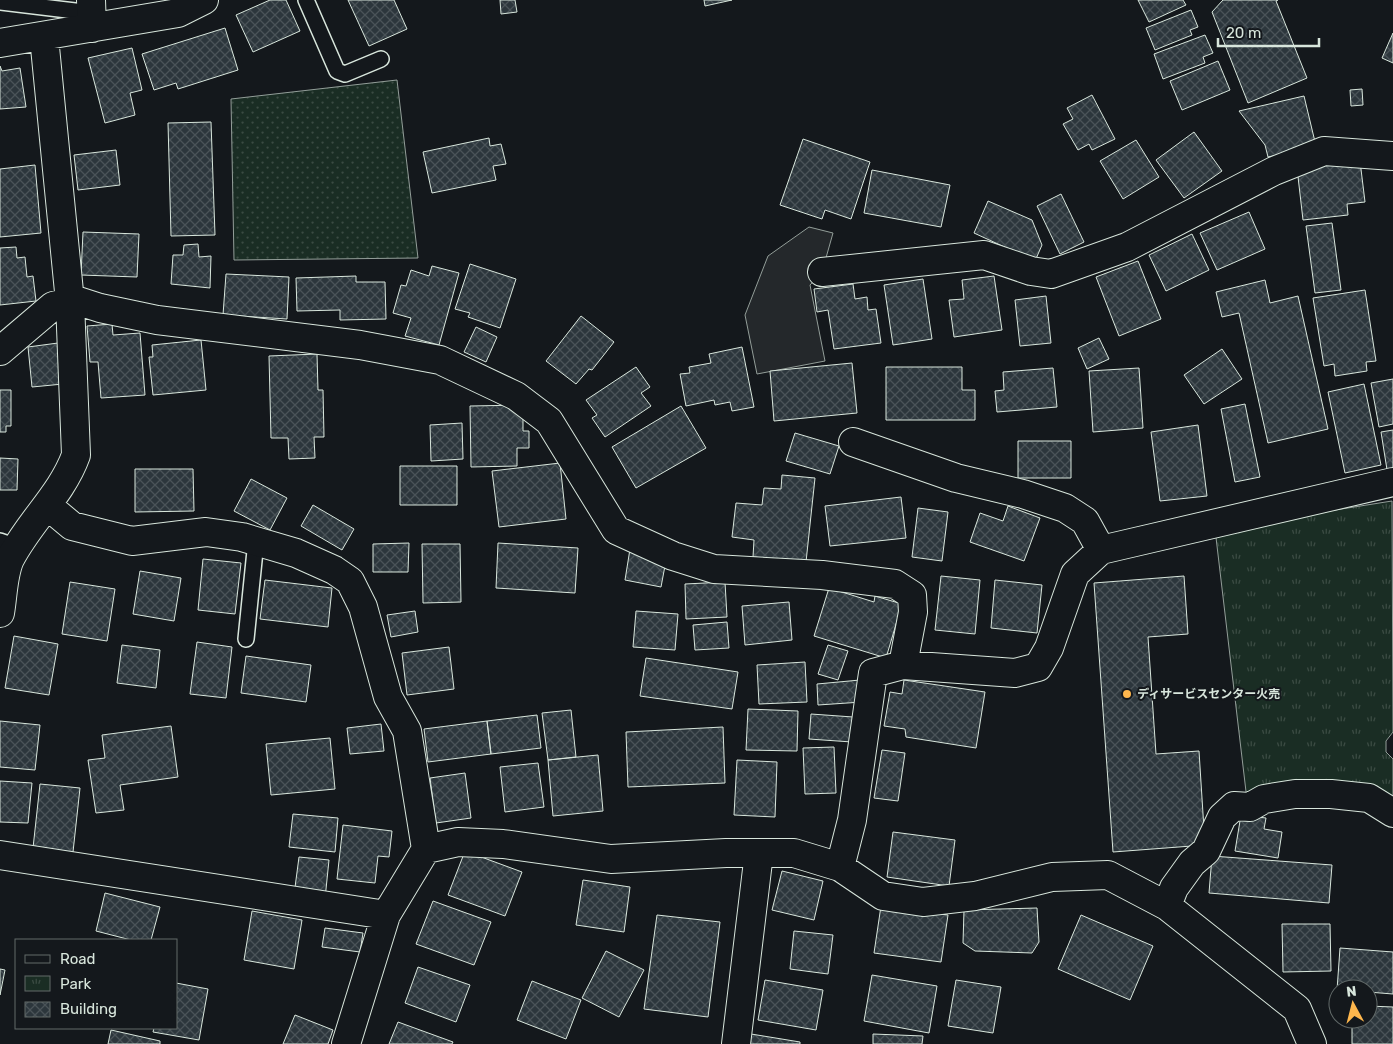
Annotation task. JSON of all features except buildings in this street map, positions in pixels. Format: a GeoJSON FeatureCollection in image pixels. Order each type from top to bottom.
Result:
{"type":"FeatureCollection","features":[{"type":"Feature","properties":{"kind":"street"},"geometry":{"type":"LineString","coordinates":[[0,43],[44,37],[92,14],[178,13],[204,0]]}},
{"type":"Feature","properties":{"kind":"street"},"geometry":{"type":"LineString","coordinates":[[0,613],[9,561],[9,544],[48,506],[60,483],[70,471],[76,455],[76,412],[69,300],[44,37]]}},
{"type":"Feature","properties":{"kind":"street"},"geometry":{"type":"LineString","coordinates":[[822,272],[984,255],[1031,270],[1051,274],[1127,247],[1274,171],[1324,151],[1393,156]]}},
{"type":"Feature","properties":{"kind":"street"},"geometry":{"type":"LineString","coordinates":[[0,351],[54,306],[69,300],[157,320],[360,346],[440,360],[516,396],[549,421],[616,530],[673,556],[714,569],[822,575],[895,584],[912,595],[913,612],[904,665]]}},
{"type":"Feature","properties":{"kind":"street"},"geometry":{"type":"LineString","coordinates":[[853,442],[956,478],[1023,494],[1065,508],[1085,522],[1101,550]]}},
{"type":"Feature","properties":{"kind":"street"},"geometry":{"type":"LineString","coordinates":[[840,867],[852,820],[873,672],[904,665],[1015,673],[1038,667],[1049,648],[1075,574],[1101,550],[1393,482]]}},
{"type":"Feature","properties":{"kind":"street"},"geometry":{"type":"LineString","coordinates":[[48,506],[72,526],[132,541],[206,532],[256,541],[296,553],[334,570],[350,581],[364,607],[388,698],[407,731],[426,849],[386,916],[346,1044]]}},
{"type":"Feature","properties":{"kind":"street"},"geometry":{"type":"LineString","coordinates":[[1167,906],[1174,888],[1192,863],[1206,851],[1222,817],[1234,806],[1250,806],[1264,799],[1295,794],[1331,794],[1369,798],[1393,813]]}},
{"type":"Feature","properties":{"kind":"street"},"geometry":{"type":"LineString","coordinates":[[426,849],[458,842],[503,844],[611,859],[760,853],[794,854],[840,867],[883,896],[924,902],[975,896],[1052,877],[1108,875],[1167,906],[1297,1009],[1312,1044]]}},
{"type":"Feature","properties":{"kind":"street"},"geometry":{"type":"LineString","coordinates":[[736,1044],[760,853]]}},
{"type":"Feature","properties":{"kind":"street"},"geometry":{"type":"LineString","coordinates":[[0,856],[386,916]]}},
{"type":"Feature","properties":{"kind":"lane"},"geometry":{"type":"LineString","coordinates":[[306,0],[337,71],[345,74],[381,59]]}},
{"type":"Feature","properties":{"kind":"lane"},"geometry":{"type":"LineString","coordinates":[[0,2],[92,14]]}},
{"type":"Feature","properties":{"kind":"lane"},"geometry":{"type":"LineString","coordinates":[[246,639],[256,541]]}},
{"type":"Feature","properties":{"kind":"green space"},"geometry":{"type":"Polygon","coordinates":[[[397,80],[418,258],[234,260],[231,99],[397,80]]]}},
{"type":"Feature","properties":{"kind":"green space"},"geometry":{"type":"Polygon","coordinates":[[[1392,501],[1393,732],[1386,741],[1386,752],[1393,759],[1393,805],[1247,800],[1215,529],[1392,501]]]}},
{"type":"Feature","properties":{"kind":"shaded area"},"geometry":{"type":"Polygon","coordinates":[[[809,227],[833,233],[822,272],[810,285],[825,361],[757,374],[745,315],[768,256],[809,227]]]}},
{"type":"Feature","properties":{"kind":"place","name":"ディサービスセンター火売"},"geometry":{"type":"Point","coordinates":[1127,694]}}]}
